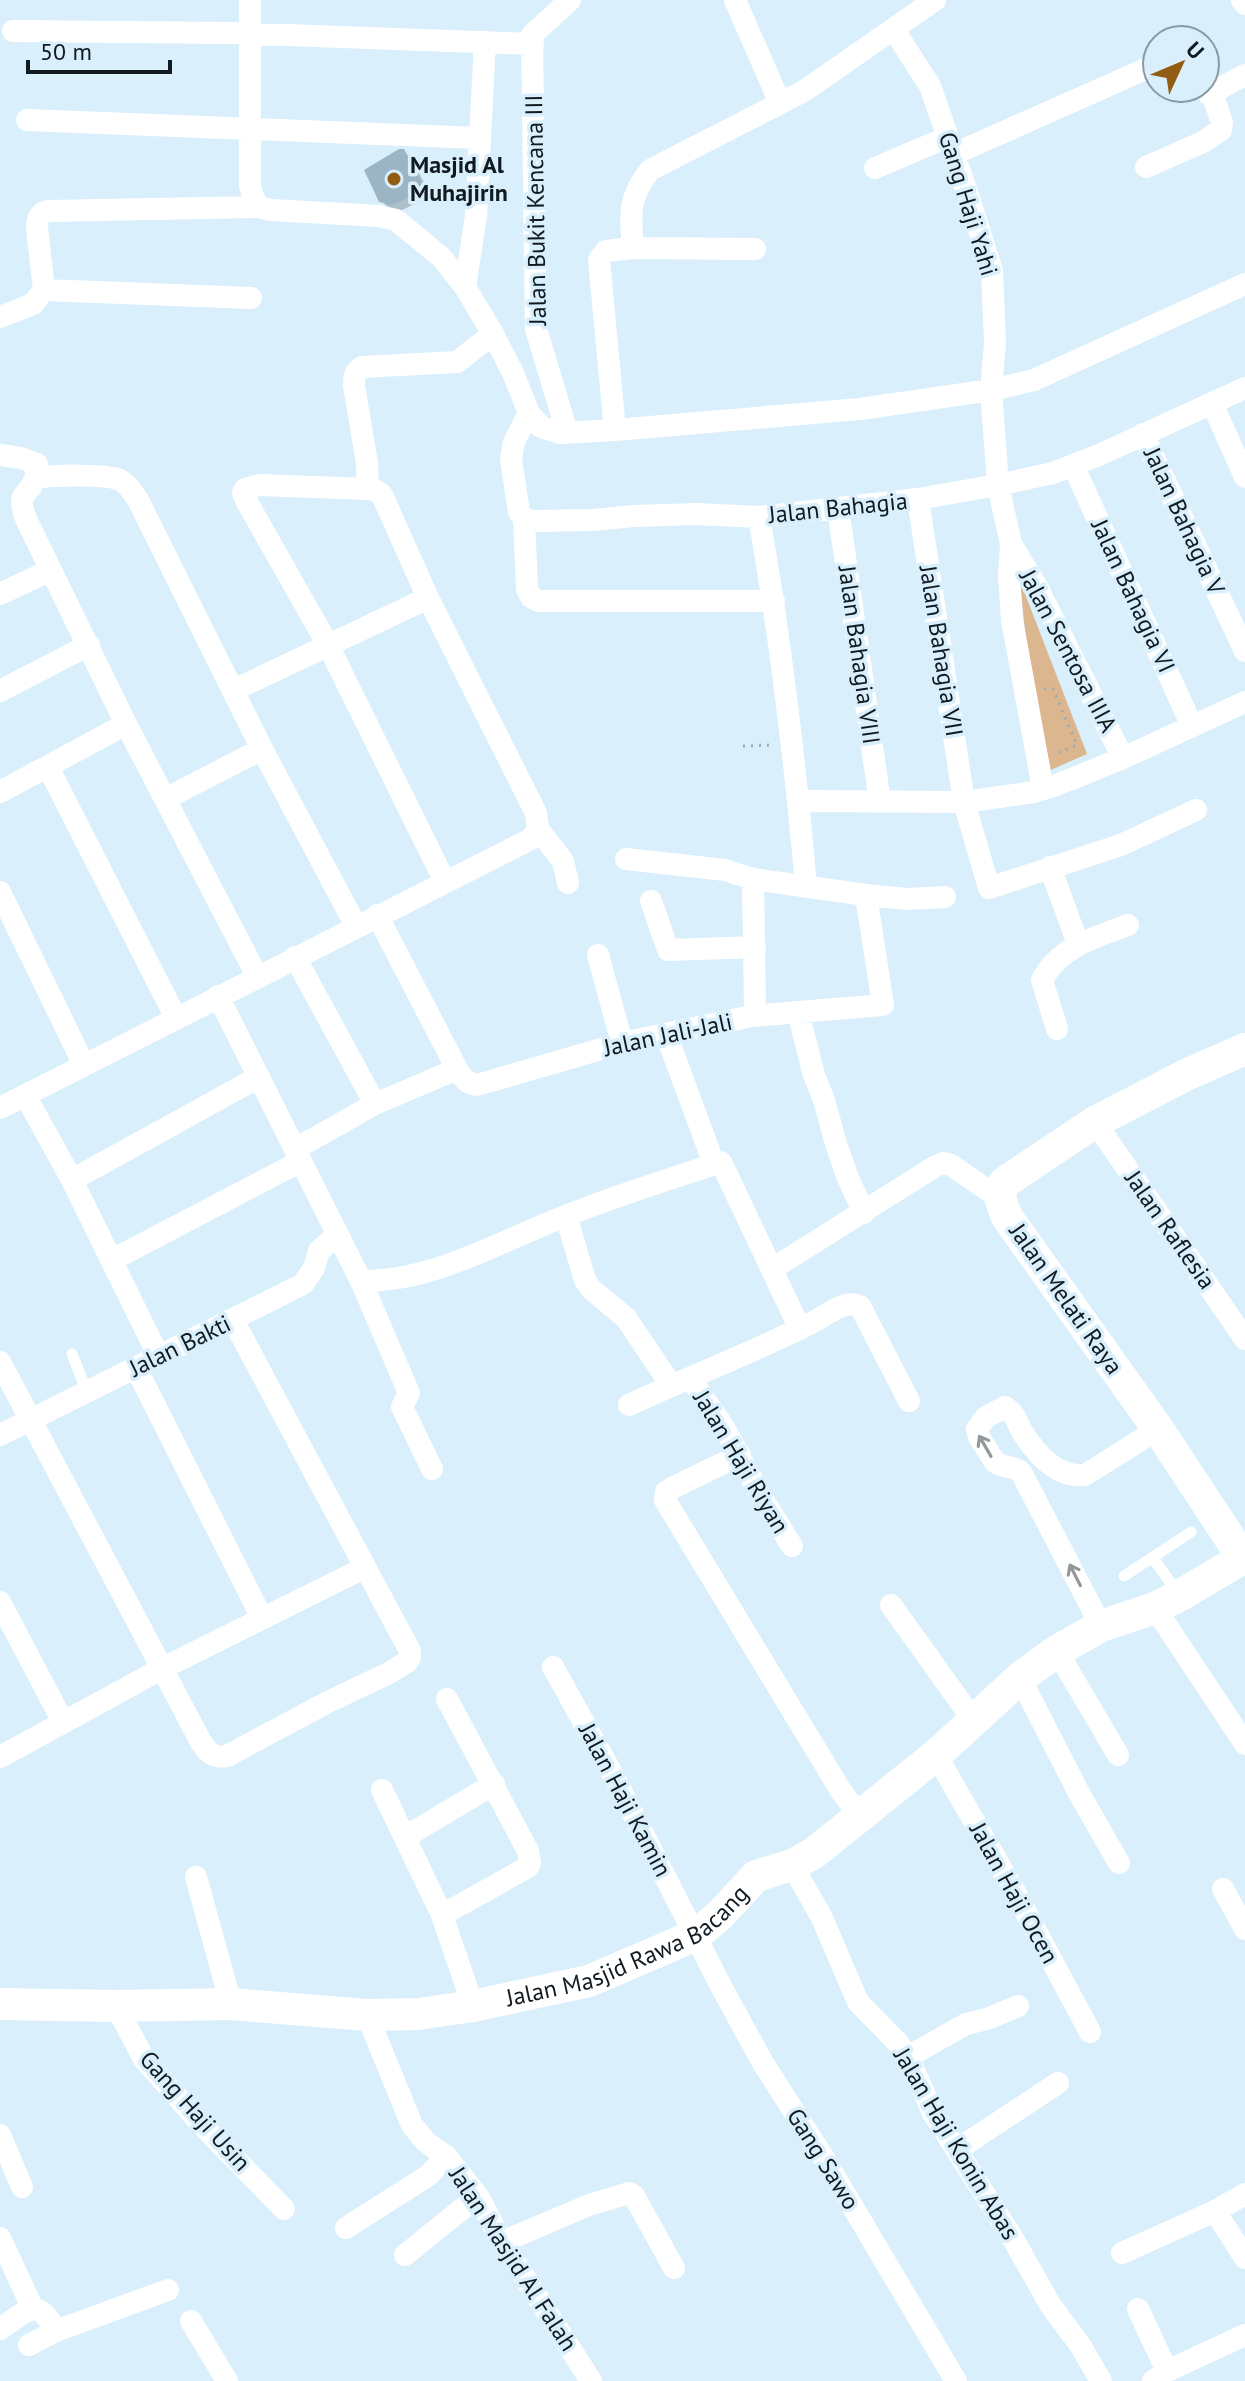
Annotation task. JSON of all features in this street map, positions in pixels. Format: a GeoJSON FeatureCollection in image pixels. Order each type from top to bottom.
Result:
{"type":"FeatureCollection","features":[{"type":"Feature","properties":{"kind":"street"},"geometry":{"type":"LineString","coordinates":[[250,0],[250,185],[259,207]]}},
{"type":"Feature","properties":{"kind":"street"},"geometry":{"type":"LineString","coordinates":[[13,31],[250,34],[533,44],[532,35],[570,0]]}},
{"type":"Feature","properties":{"kind":"street"},"geometry":{"type":"LineString","coordinates":[[735,0],[780,103]]}},
{"type":"Feature","properties":{"kind":"street"},"geometry":{"type":"LineString","coordinates":[[633,248],[633,199],[638,185],[650,170],[804,91],[935,0]]}},
{"type":"Feature","properties":{"kind":"street","name":"Gang Haji Yahi"},"geometry":{"type":"LineString","coordinates":[[894,30],[930,86],[992,271],[995,343],[991,390],[998,485],[1011,544]]}},
{"type":"Feature","properties":{"kind":"street"},"geometry":{"type":"LineString","coordinates":[[465,287],[476,216],[485,42]]}},
{"type":"Feature","properties":{"kind":"street","name":"Jalan Bukit Kencana III"},"geometry":{"type":"LineString","coordinates":[[533,44],[536,329],[567,432]]}},
{"type":"Feature","properties":{"kind":"street"},"geometry":{"type":"LineString","coordinates":[[875,168],[951,145],[1141,70]]}},
{"type":"Feature","properties":{"kind":"street"},"geometry":{"type":"LineString","coordinates":[[1221,85],[1245,75]]}},
{"type":"Feature","properties":{"kind":"street"},"geometry":{"type":"LineString","coordinates":[[1146,167],[1203,142],[1221,130],[1222,122],[1216,104]]}},
{"type":"Feature","properties":{"kind":"street"},"geometry":{"type":"LineString","coordinates":[[27,120],[479,138]]}},
{"type":"Feature","properties":{"kind":"street"},"geometry":{"type":"LineString","coordinates":[[0,317],[33,304],[44,290],[37,220],[42,213],[56,209],[259,207],[359,214],[396,220],[441,257],[465,287],[513,373],[529,413],[541,427],[567,432],[860,409],[991,390],[1034,380],[1245,284]]}},
{"type":"Feature","properties":{"kind":"street"},"geometry":{"type":"LineString","coordinates":[[615,430],[599,260],[606,251],[633,248],[755,249]]}},
{"type":"Feature","properties":{"kind":"street"},"geometry":{"type":"LineString","coordinates":[[44,290],[251,298]]}},
{"type":"Feature","properties":{"kind":"street"},"geometry":{"type":"LineString","coordinates":[[368,489],[367,463],[354,386],[356,370],[362,367],[457,362],[493,334]]}},
{"type":"Feature","properties":{"kind":"street","name":"Jalan Bahagia"},"geometry":{"type":"LineString","coordinates":[[524,519],[593,520],[696,514],[759,517],[918,499],[998,485],[1053,473],[1245,388]]}},
{"type":"Feature","properties":{"kind":"street"},"geometry":{"type":"LineString","coordinates":[[1212,403],[1245,477]]}},
{"type":"Feature","properties":{"kind":"street"},"geometry":{"type":"LineString","coordinates":[[529,413],[514,442],[511,459],[519,512],[524,519],[527,589],[531,597],[538,601],[774,601]]}},
{"type":"Feature","properties":{"kind":"street","name":"Jalan Bahagia V"},"geometry":{"type":"LineString","coordinates":[[1143,434],[1245,651]]}},
{"type":"Feature","properties":{"kind":"street"},"geometry":{"type":"LineString","coordinates":[[0,455],[37,464],[36,478],[24,493],[21,505],[126,724],[257,976]]}},
{"type":"Feature","properties":{"kind":"street","name":"Jalan Bahagia VI"},"geometry":{"type":"LineString","coordinates":[[1073,465],[1192,726]]}},
{"type":"Feature","properties":{"kind":"street"},"geometry":{"type":"LineString","coordinates":[[36,478],[51,475],[118,479],[128,486],[138,500],[262,749],[356,926]]}},
{"type":"Feature","properties":{"kind":"street"},"geometry":{"type":"LineString","coordinates":[[445,882],[328,645],[243,493],[250,486],[368,489],[382,495],[428,598],[536,813],[538,829],[563,861],[568,883]]}},
{"type":"Feature","properties":{"kind":"street","name":"Jalan Bahagia VII"},"geometry":{"type":"LineString","coordinates":[[918,499],[964,802],[989,888],[1050,867]]}},
{"type":"Feature","properties":{"kind":"street","name":"Jalan Bahagia VIII"},"geometry":{"type":"LineString","coordinates":[[838,508],[880,802]]}},
{"type":"Feature","properties":{"kind":"street"},"geometry":{"type":"LineString","coordinates":[[759,517],[793,744],[806,885]]}},
{"type":"Feature","properties":{"kind":"street"},"geometry":{"type":"LineString","coordinates":[[1011,544],[1009,576],[1012,620],[1043,789]]}},
{"type":"Feature","properties":{"kind":"street","name":"Jalan Sentosa IIIA"},"geometry":{"type":"LineString","coordinates":[[1011,544],[1036,585],[1123,758]]}},
{"type":"Feature","properties":{"kind":"street"},"geometry":{"type":"LineString","coordinates":[[0,594],[51,570]]}},
{"type":"Feature","properties":{"kind":"street"},"geometry":{"type":"LineString","coordinates":[[234,690],[428,598]]}},
{"type":"Feature","properties":{"kind":"street"},"geometry":{"type":"LineString","coordinates":[[0,691],[89,645]]}},
{"type":"Feature","properties":{"kind":"street"},"geometry":{"type":"LineString","coordinates":[[810,801],[964,802],[1043,789],[1123,758],[1245,702]]}},
{"type":"Feature","properties":{"kind":"street"},"geometry":{"type":"LineString","coordinates":[[0,792],[126,724]]}},
{"type":"Feature","properties":{"kind":"street"},"geometry":{"type":"LineString","coordinates":[[167,798],[262,749]]}},
{"type":"Feature","properties":{"kind":"street"},"geometry":{"type":"LineString","coordinates":[[48,767],[176,1018]]}},
{"type":"Feature","properties":{"kind":"street"},"geometry":{"type":"LineString","coordinates":[[1078,944],[1050,867],[1121,845],[1196,810]]}},
{"type":"Feature","properties":{"kind":"street"},"geometry":{"type":"LineString","coordinates":[[0,1108],[531,839],[538,829]]}},
{"type":"Feature","properties":{"kind":"street"},"geometry":{"type":"LineString","coordinates":[[626,859],[725,870],[753,879],[866,895],[907,899],[945,897]]}},
{"type":"Feature","properties":{"kind":"street","name":"Jalan Jali-Jali"},"geometry":{"type":"LineString","coordinates":[[457,1069],[463,1079],[477,1085],[622,1043],[752,1016],[755,1011],[753,879]]}},
{"type":"Feature","properties":{"kind":"street"},"geometry":{"type":"LineString","coordinates":[[0,892],[84,1065]]}},
{"type":"Feature","properties":{"kind":"street"},"geometry":{"type":"LineString","coordinates":[[752,1016],[883,1005],[866,895]]}},
{"type":"Feature","properties":{"kind":"street"},"geometry":{"type":"LineString","coordinates":[[651,901],[668,950],[755,947]]}},
{"type":"Feature","properties":{"kind":"street"},"geometry":{"type":"LineString","coordinates":[[112,1260],[298,1155],[375,1104],[457,1069],[377,915]]}},
{"type":"Feature","properties":{"kind":"street"},"geometry":{"type":"LineString","coordinates":[[1057,1029],[1042,980],[1049,966],[1078,944],[1128,925]]}},
{"type":"Feature","properties":{"kind":"street"},"geometry":{"type":"LineString","coordinates":[[598,955],[622,1043]]}},
{"type":"Feature","properties":{"kind":"street"},"geometry":{"type":"LineString","coordinates":[[295,957],[375,1104]]}},
{"type":"Feature","properties":{"kind":"street"},"geometry":{"type":"LineString","coordinates":[[218,996],[361,1281],[409,1393],[402,1407],[432,1469]]}},
{"type":"Feature","properties":{"kind":"street"},"geometry":{"type":"LineString","coordinates":[[798,1012],[836,1144],[864,1213]]}},
{"type":"Feature","properties":{"kind":"street"},"geometry":{"type":"LineString","coordinates":[[666,1034],[714,1164]]}},
{"type":"Feature","properties":{"kind":"street","name":"Jalan Melati Raya"},"geometry":{"type":"LineString","coordinates":[[1244,1558],[1158,1429],[1007,1217],[999,1198],[1005,1182],[1095,1122],[1188,1074],[1245,1049]]}},
{"type":"Feature","properties":{"kind":"street"},"geometry":{"type":"LineString","coordinates":[[72,1180],[259,1077]]}},
{"type":"Feature","properties":{"kind":"street"},"geometry":{"type":"LineString","coordinates":[[25,1095],[72,1180],[159,1357]]}},
{"type":"Feature","properties":{"kind":"street","name":"Jalan Raflesia"},"geometry":{"type":"LineString","coordinates":[[1095,1122],[1245,1339]]}},
{"type":"Feature","properties":{"kind":"street"},"geometry":{"type":"LineString","coordinates":[[361,1281],[409,1276],[459,1262],[566,1216],[721,1162],[800,1329]]}},
{"type":"Feature","properties":{"kind":"street"},"geometry":{"type":"LineString","coordinates":[[772,1269],[943,1163],[951,1165],[999,1198]]}},
{"type":"Feature","properties":{"kind":"street","name":"Jalan Haji Riyan"},"geometry":{"type":"LineString","coordinates":[[566,1216],[585,1280],[591,1289],[626,1318],[680,1382],[723,1426],[792,1546]]}},
{"type":"Feature","properties":{"kind":"street","name":"Jalan Bakti"},"geometry":{"type":"LineString","coordinates":[[0,1435],[303,1284],[314,1268],[319,1251],[338,1234]]}},
{"type":"Feature","properties":{"kind":"street"},"geometry":{"type":"LineString","coordinates":[[629,1405],[855,1303],[860,1306],[909,1401]]}},
{"type":"Feature","properties":{"kind":"street"},"geometry":{"type":"LineString","coordinates":[[0,1362],[208,1753],[227,1756],[389,1673],[410,1657],[410,1651],[233,1320]]}},
{"type":"Feature","properties":{"kind":"street"},"geometry":{"type":"LineString","coordinates":[[136,1368],[262,1618]]}},
{"type":"Feature","properties":{"kind":"street"},"geometry":{"type":"LineString","coordinates":[[1101,1626],[1021,1472],[1013,1467],[999,1466],[988,1453],[977,1429],[986,1417],[1007,1409],[1016,1417],[1023,1433],[1046,1461],[1059,1471],[1073,1476],[1085,1475],[1158,1429]]}},
{"type":"Feature","properties":{"kind":"street"},"geometry":{"type":"LineString","coordinates":[[740,1455],[672,1488],[666,1492],[665,1500],[841,1791],[860,1816]]}},
{"type":"Feature","properties":{"kind":"street","name":"Jalan Masjid Rawa Bacang"},"geometry":{"type":"LineString","coordinates":[[0,2004],[231,2004],[367,2015],[418,2014],[473,2006],[589,1981],[696,1935],[720,1915],[756,1876],[792,1865],[814,1853],[936,1755],[1020,1678],[1057,1651],[1101,1626],[1167,1602],[1244,1558]]}},
{"type":"Feature","properties":{"kind":"street"},"geometry":{"type":"LineString","coordinates":[[0,1757],[161,1669],[364,1568]]}},
{"type":"Feature","properties":{"kind":"street"},"geometry":{"type":"LineString","coordinates":[[0,1602],[63,1722]]}},
{"type":"Feature","properties":{"kind":"street"},"geometry":{"type":"LineString","coordinates":[[1167,1602],[1245,1744]]}},
{"type":"Feature","properties":{"kind":"street"},"geometry":{"type":"LineString","coordinates":[[891,1605],[974,1721]]}},
{"type":"Feature","properties":{"kind":"street"},"geometry":{"type":"LineString","coordinates":[[1057,1651],[1118,1755]]}},
{"type":"Feature","properties":{"kind":"street","name":"Jalan Haji Kamin"},"geometry":{"type":"LineString","coordinates":[[553,1667],[696,1935]]}},
{"type":"Feature","properties":{"kind":"street"},"geometry":{"type":"LineString","coordinates":[[1020,1678],[1119,1863]]}},
{"type":"Feature","properties":{"kind":"street"},"geometry":{"type":"LineString","coordinates":[[442,1915],[528,1867],[530,1863],[528,1851],[447,1699]]}},
{"type":"Feature","properties":{"kind":"street","name":"Jalan Haji Ocen"},"geometry":{"type":"LineString","coordinates":[[936,1755],[1015,1892],[1090,2032]]}},
{"type":"Feature","properties":{"kind":"street"},"geometry":{"type":"LineString","coordinates":[[405,1837],[494,1784]]}},
{"type":"Feature","properties":{"kind":"street"},"geometry":{"type":"LineString","coordinates":[[382,1790],[442,1915],[473,2006]]}},
{"type":"Feature","properties":{"kind":"street","name":"Jalan Haji Konin Abas"},"geometry":{"type":"LineString","coordinates":[[792,1865],[822,1918],[858,2002],[908,2057],[933,2113],[1012,2237],[1051,2306],[1080,2345],[1101,2381]]}},
{"type":"Feature","properties":{"kind":"street"},"geometry":{"type":"LineString","coordinates":[[196,1877],[231,2004]]}},
{"type":"Feature","properties":{"kind":"street"},"geometry":{"type":"LineString","coordinates":[[1223,1889],[1245,1929]]}},
{"type":"Feature","properties":{"kind":"street","name":"Gang Sawo"},"geometry":{"type":"LineString","coordinates":[[696,1935],[763,2063],[825,2160],[956,2381]]}},
{"type":"Feature","properties":{"kind":"street","name":"Gang Haji Usin"},"geometry":{"type":"LineString","coordinates":[[116,2006],[144,2059],[202,2125],[284,2209]]}},
{"type":"Feature","properties":{"kind":"street"},"geometry":{"type":"LineString","coordinates":[[908,2057],[966,2024],[1018,2006]]}},
{"type":"Feature","properties":{"kind":"street","name":"Jalan Masjid Al Falah"},"geometry":{"type":"LineString","coordinates":[[367,2015],[412,2125],[426,2142],[446,2156],[478,2196],[502,2242],[591,2381]]}},
{"type":"Feature","properties":{"kind":"street"},"geometry":{"type":"LineString","coordinates":[[958,2149],[1058,2083]]}},
{"type":"Feature","properties":{"kind":"street"},"geometry":{"type":"LineString","coordinates":[[0,2135],[22,2187]]}},
{"type":"Feature","properties":{"kind":"street"},"geometry":{"type":"LineString","coordinates":[[346,2228],[429,2175],[446,2156]]}},
{"type":"Feature","properties":{"kind":"street"},"geometry":{"type":"LineString","coordinates":[[502,2242],[589,2205],[629,2193],[634,2196],[674,2268]]}},
{"type":"Feature","properties":{"kind":"street"},"geometry":{"type":"LineString","coordinates":[[1122,2253],[1245,2194]]}},
{"type":"Feature","properties":{"kind":"street"},"geometry":{"type":"LineString","coordinates":[[405,2255],[478,2196]]}},
{"type":"Feature","properties":{"kind":"street"},"geometry":{"type":"LineString","coordinates":[[1215,2211],[1245,2258]]}},
{"type":"Feature","properties":{"kind":"street"},"geometry":{"type":"LineString","coordinates":[[0,2238],[33,2309]]}},
{"type":"Feature","properties":{"kind":"street"},"geometry":{"type":"LineString","coordinates":[[29,2345],[56,2331],[168,2290]]}},
{"type":"Feature","properties":{"kind":"street"},"geometry":{"type":"LineString","coordinates":[[0,2329],[33,2309],[40,2309],[47,2314],[56,2331]]}},
{"type":"Feature","properties":{"kind":"street"},"geometry":{"type":"LineString","coordinates":[[1138,2309],[1160,2376],[1245,2335]]}},
{"type":"Feature","properties":{"kind":"street"},"geometry":{"type":"LineString","coordinates":[[191,2321],[227,2381]]}},
{"type":"Feature","properties":{"kind":"lane"},"geometry":{"type":"LineString","coordinates":[[72,1354],[87,1392]]}},
{"type":"Feature","properties":{"kind":"lane"},"geometry":{"type":"LineString","coordinates":[[1124,1576],[1191,1532]]}},
{"type":"Feature","properties":{"kind":"lane"},"geometry":{"type":"LineString","coordinates":[[1153,1558],[1167,1602]]}},
{"type":"Feature","properties":{"kind":"path"},"geometry":{"type":"LineString","coordinates":[[743,746],[793,744]]}},
{"type":"Feature","properties":{"kind":"shaded area"},"geometry":{"type":"Polygon","coordinates":[[[1020,581],[1087,754],[1046,772],[1038,762],[1020,581]]]}},
{"type":"Feature","properties":{"kind":"building"},"geometry":{"type":"Polygon","coordinates":[[[404,149],[425,189],[392,205],[379,202],[364,170],[404,149]]]}},
{"type":"Feature","properties":{"kind":"place","name":"Masjid Al Muhajirin"},"geometry":{"type":"Point","coordinates":[394,179]}}]}
